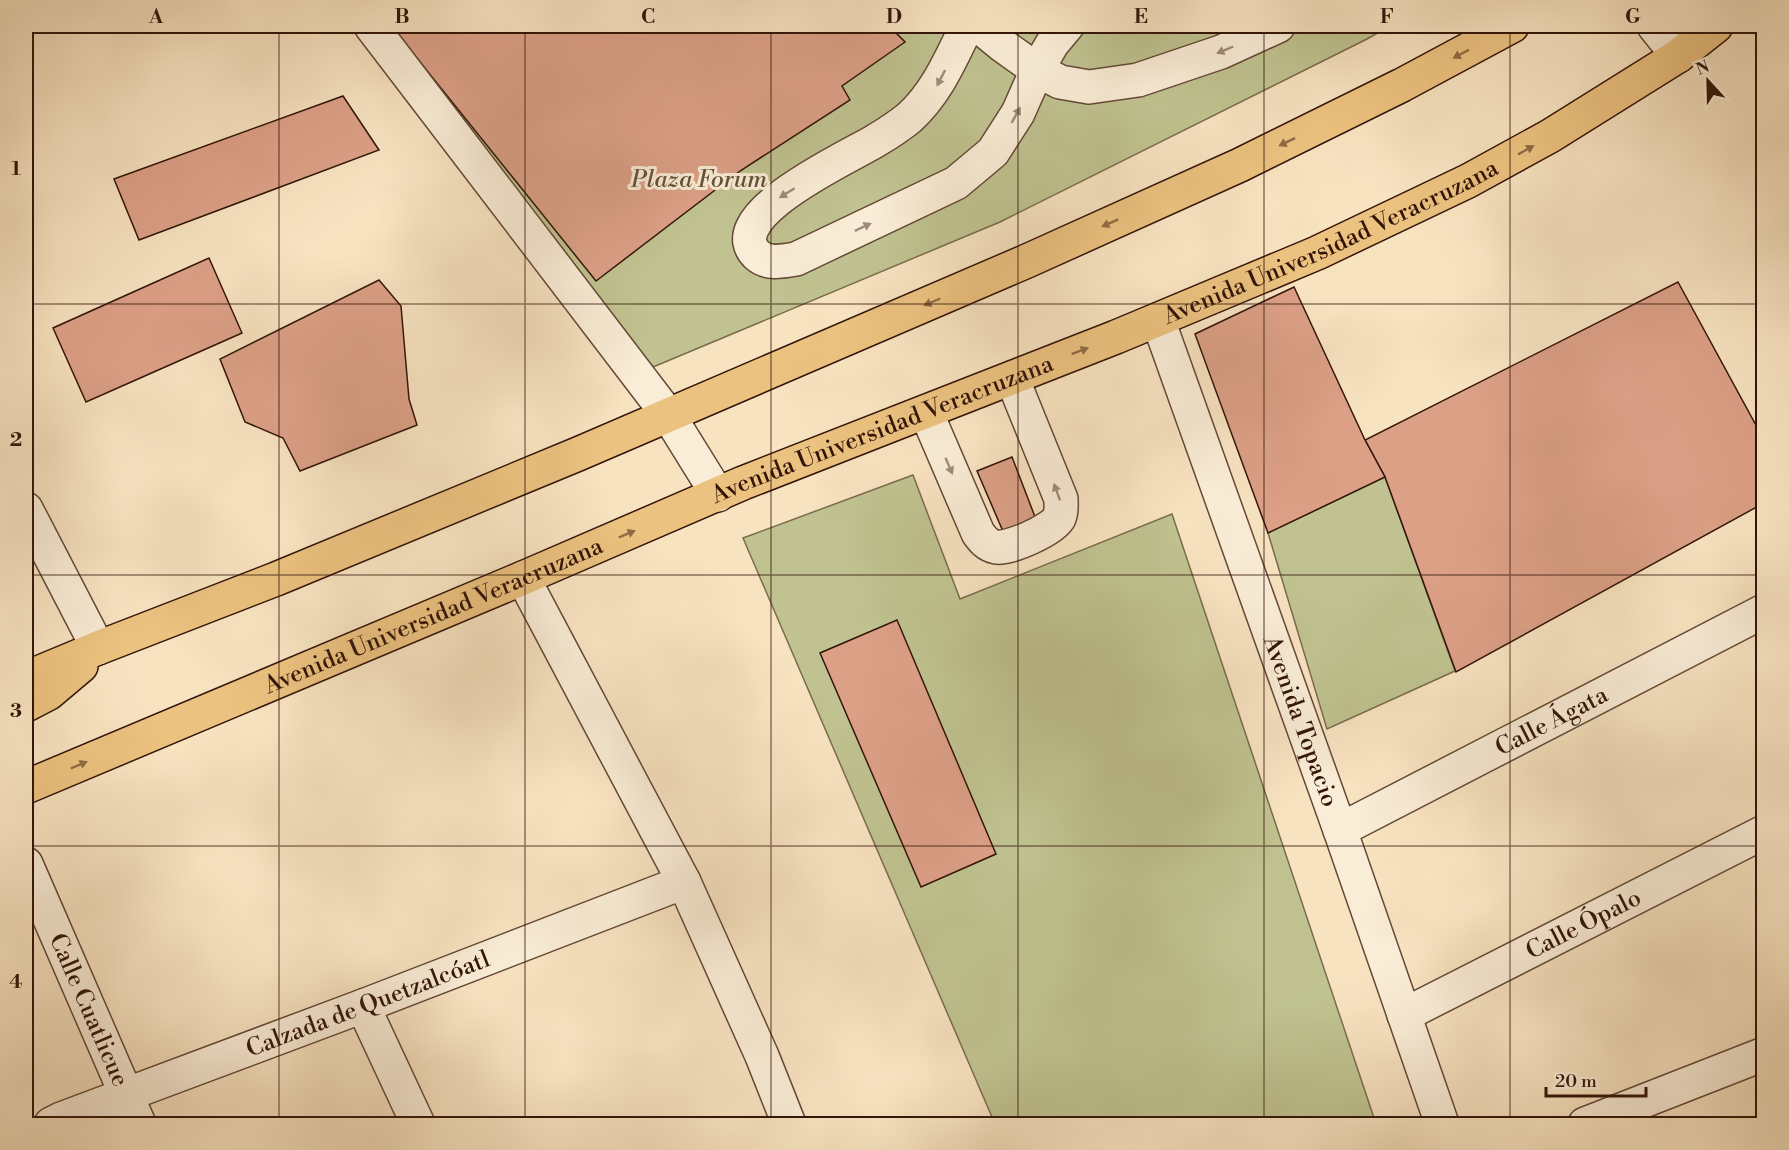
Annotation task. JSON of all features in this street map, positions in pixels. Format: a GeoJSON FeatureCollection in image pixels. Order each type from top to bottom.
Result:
{"type":"FeatureCollection","features":[{"type":"Feature","properties":{"kind":"main road"},"geometry":{"type":"LineString","coordinates":[[26,678],[266,583],[669,416],[1016,266],[1240,165],[1402,85],[1512,26]]}},
{"type":"Feature","properties":{"kind":"main road","name":"Avenida Universidad Veracruzana"},"geometry":{"type":"LineString","coordinates":[[26,787],[743,483],[1158,320],[1317,253],[1468,181],[1550,136],[1678,56],[1716,26]]}},
{"type":"Feature","properties":{"kind":"main road"},"geometry":{"type":"LineString","coordinates":[[26,705],[49,693],[75,673],[98,648]]}},
{"type":"Feature","properties":{"kind":"street"},"geometry":{"type":"LineString","coordinates":[[371,26],[669,416],[718,495]]}},
{"type":"Feature","properties":{"kind":"street"},"geometry":{"type":"LineString","coordinates":[[967,26],[934,91],[909,118],[876,141],[778,198],[756,220],[750,232],[750,245],[758,256],[774,262],[796,259],[956,183],[993,152],[1018,113],[1037,70],[1052,44],[1067,26]]}},
{"type":"Feature","properties":{"kind":"street"},"geometry":{"type":"LineString","coordinates":[[979,26],[1037,70],[1060,82],[1089,87],[1138,80],[1221,52],[1278,26]]}},
{"type":"Feature","properties":{"kind":"street"},"geometry":{"type":"LineString","coordinates":[[1654,26],[1678,56]]}},
{"type":"Feature","properties":{"kind":"street","name":"Avenida Topacio"},"geometry":{"type":"LineString","coordinates":[[1158,320],[1340,830],[1442,1125]]}},
{"type":"Feature","properties":{"kind":"street"},"geometry":{"type":"LineString","coordinates":[[926,412],[978,533],[986,543],[995,547],[1006,546],[1027,538],[1049,529],[1062,510],[1060,499],[1012,378]]}},
{"type":"Feature","properties":{"kind":"street"},"geometry":{"type":"LineString","coordinates":[[26,509],[98,648]]}},
{"type":"Feature","properties":{"kind":"street"},"geometry":{"type":"LineString","coordinates":[[523,578],[684,882],[762,1056],[789,1125]]}},
{"type":"Feature","properties":{"kind":"street","name":"Calle Ágata"},"geometry":{"type":"LineString","coordinates":[[1340,830],[1764,611]]}},
{"type":"Feature","properties":{"kind":"street","name":"Calle Ópalo"},"geometry":{"type":"LineString","coordinates":[[1404,1016],[1764,832]]}},
{"type":"Feature","properties":{"kind":"street","name":"Calle Cuatlicue"},"geometry":{"type":"LineString","coordinates":[[26,864],[139,1125]]}},
{"type":"Feature","properties":{"kind":"street","name":"Calzada de Quetzalcóatl"},"geometry":{"type":"LineString","coordinates":[[51,1125],[60,1119],[124,1094],[363,1006],[684,882]]}},
{"type":"Feature","properties":{"kind":"street"},"geometry":{"type":"LineString","coordinates":[[363,1006],[418,1125]]}},
{"type":"Feature","properties":{"kind":"street"},"geometry":{"type":"LineString","coordinates":[[1585,1125],[1764,1054]]}},
{"type":"Feature","properties":{"kind":"green space","name":"Plaza Forum"},"geometry":{"type":"Polygon","coordinates":[[[366,26],[1390,26],[1000,222],[653,367],[366,26]]]}},
{"type":"Feature","properties":{"kind":"green space"},"geometry":{"type":"Polygon","coordinates":[[[913,475],[960,599],[1172,514],[1376,1124],[995,1124],[743,538],[913,475]]]}},
{"type":"Feature","properties":{"kind":"green space"},"geometry":{"type":"Polygon","coordinates":[[[1385,477],[1455,671],[1327,729],[1268,533],[1385,477]]]}},
{"type":"Feature","properties":{"kind":"building"},"geometry":{"type":"Polygon","coordinates":[[[391,26],[889,26],[905,42],[842,86],[850,100],[740,171],[596,281],[391,26]]]}},
{"type":"Feature","properties":{"kind":"building"},"geometry":{"type":"Polygon","coordinates":[[[343,96],[379,150],[139,240],[114,179],[343,96]]]}},
{"type":"Feature","properties":{"kind":"building"},"geometry":{"type":"Polygon","coordinates":[[[209,258],[242,333],[86,402],[53,328],[209,258]]]}},
{"type":"Feature","properties":{"kind":"building"},"geometry":{"type":"Polygon","coordinates":[[[379,280],[401,306],[409,399],[417,425],[300,471],[283,438],[245,422],[220,359],[379,280]]]}},
{"type":"Feature","properties":{"kind":"building"},"geometry":{"type":"Polygon","coordinates":[[[1678,282],[1764,440],[1764,503],[1456,672],[1385,477],[1365,440],[1678,282]]]}},
{"type":"Feature","properties":{"kind":"building"},"geometry":{"type":"Polygon","coordinates":[[[1294,287],[1365,440],[1385,477],[1268,533],[1195,334],[1294,287]]]}},
{"type":"Feature","properties":{"kind":"building"},"geometry":{"type":"Polygon","coordinates":[[[1012,457],[1037,522],[1005,536],[977,471],[1012,457]]]}},
{"type":"Feature","properties":{"kind":"building"},"geometry":{"type":"Polygon","coordinates":[[[897,620],[996,854],[921,887],[820,653],[897,620]]]}}]}
